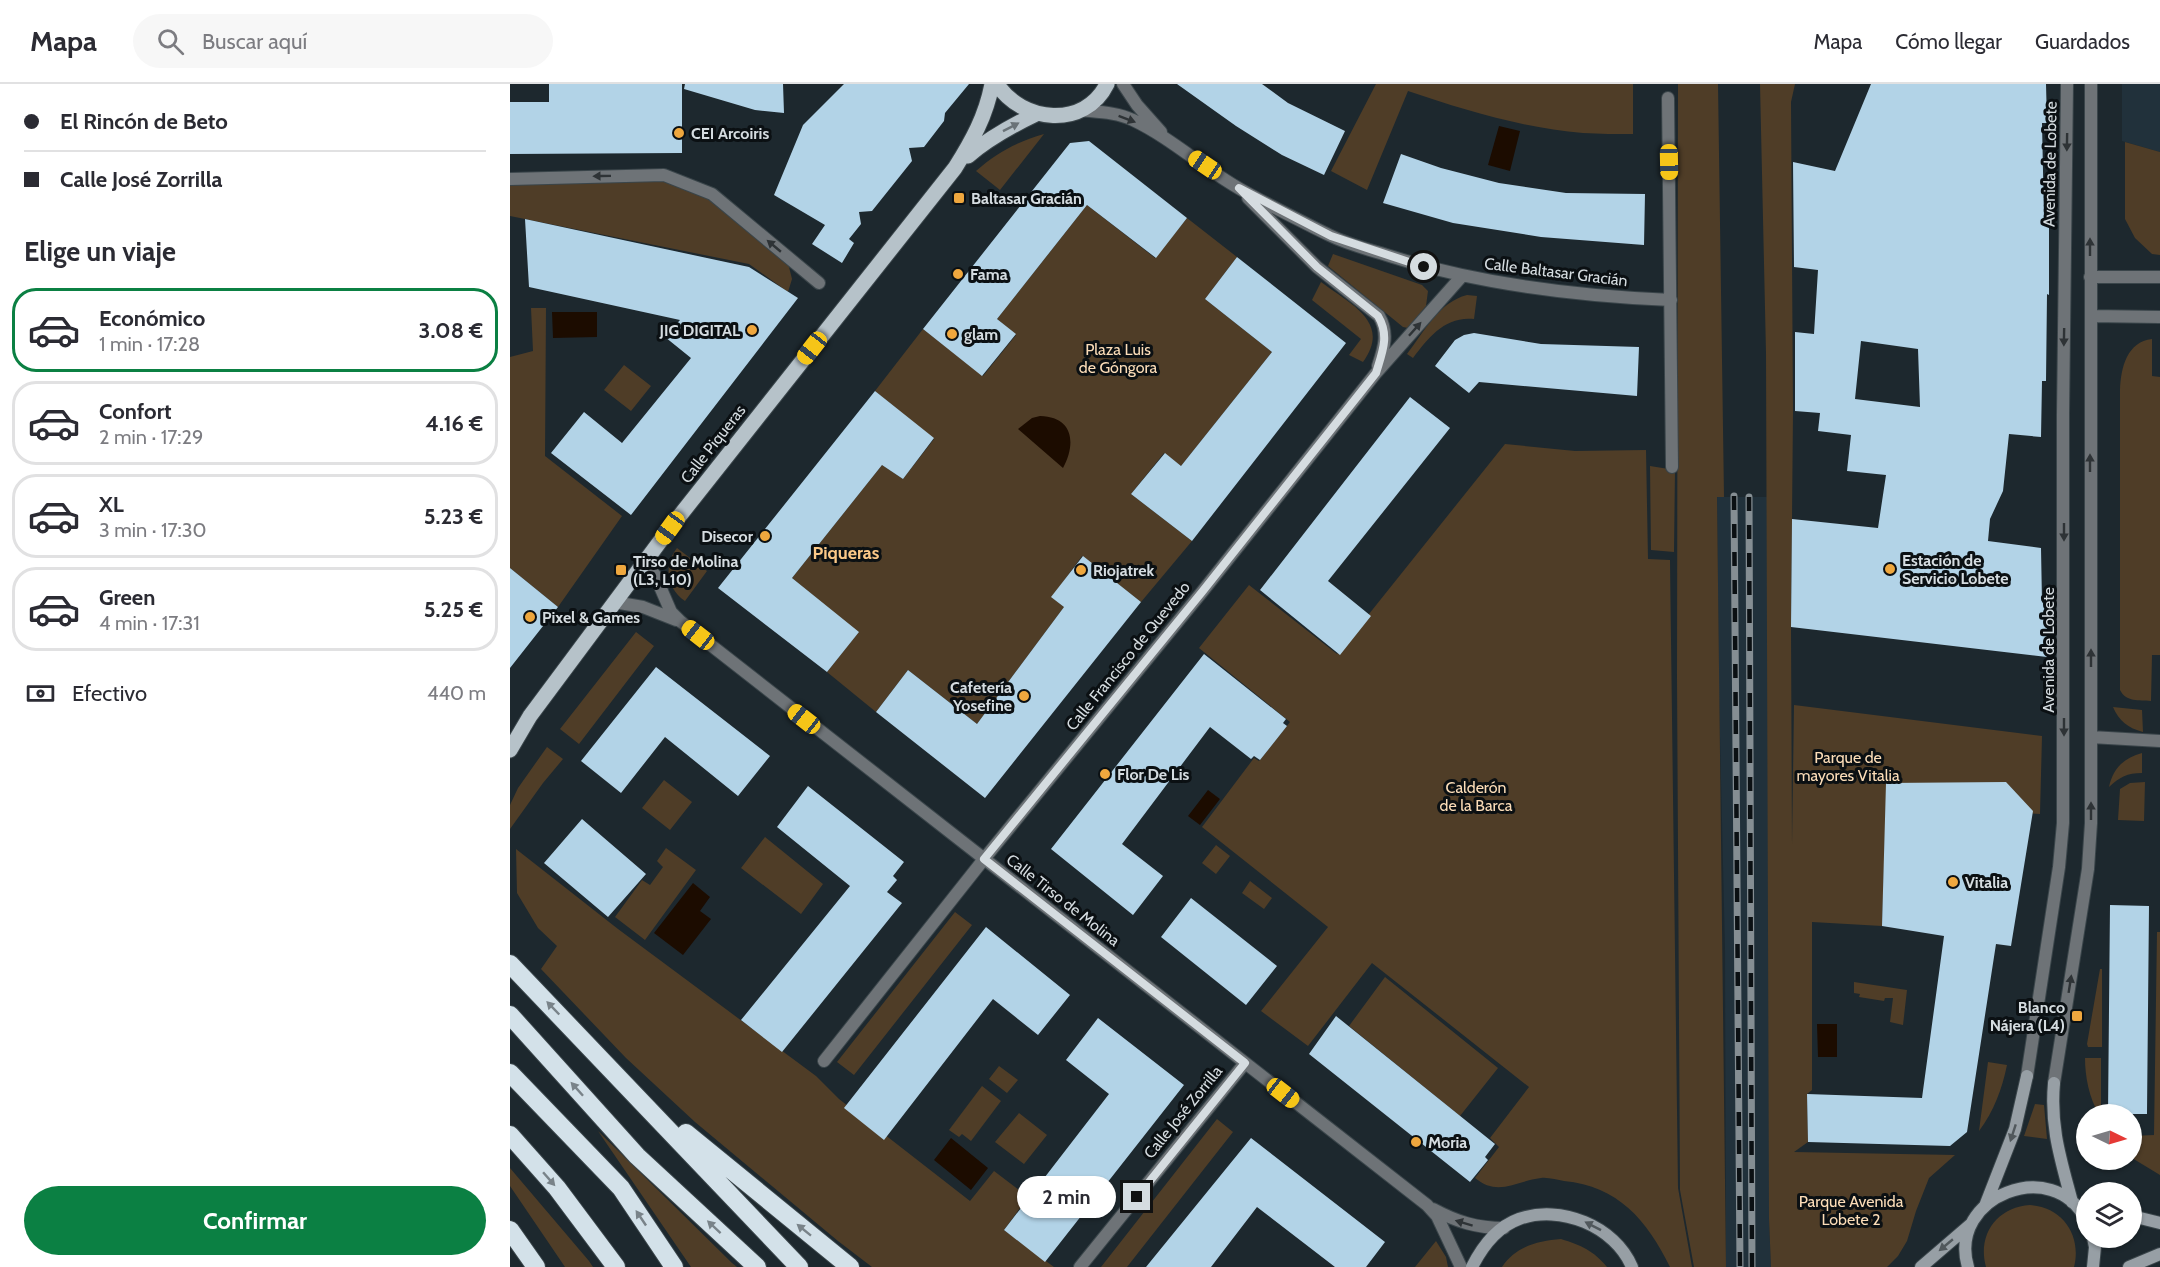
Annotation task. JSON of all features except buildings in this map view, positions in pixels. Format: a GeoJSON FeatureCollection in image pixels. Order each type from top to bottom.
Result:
{"type":"FeatureCollection","features":[{"type":"Feature","properties":{"kind":"highway"},"geometry":{"type":"LineString","coordinates":[[510,964],[794,1260]]}},
{"type":"Feature","properties":{"kind":"highway"},"geometry":{"type":"LineString","coordinates":[[510,1015],[636,1156],[757,1267]]}},
{"type":"Feature","properties":{"kind":"highway"},"geometry":{"type":"LineString","coordinates":[[510,1072],[621,1188],[674,1267]]}},
{"type":"Feature","properties":{"kind":"highway"},"geometry":{"type":"LineString","coordinates":[[623,1081],[850,1267]]}},
{"type":"Feature","properties":{"kind":"highway"},"geometry":{"type":"LineString","coordinates":[[510,1135],[557,1188],[616,1267]]}},
{"type":"Feature","properties":{"kind":"highway"},"geometry":{"type":"LineString","coordinates":[[510,1230],[536,1267]]}},
{"type":"Feature","properties":{"kind":"main road","name":"Calle Piqueras"},"geometry":{"type":"LineString","coordinates":[[510,750],[531,716],[614,602],[955,168],[977,133],[990,97],[992,84]]}},
{"type":"Feature","properties":{"kind":"main road"},"geometry":{"type":"LineString","coordinates":[[997,84],[1008,98],[1036,114],[1054,116],[1079,110],[1093,102],[1102,94],[1107,84]]}},
{"type":"Feature","properties":{"kind":"main road","name":"Calle Piqueras"},"geometry":{"type":"LineString","coordinates":[[955,168],[987,140],[1036,114]]}},
{"type":"Feature","properties":{"kind":"main road","name":"Avenida de Lobete"},"geometry":{"type":"LineString","coordinates":[[1985,1206],[2015,1129],[2026,1076]]}},
{"type":"Feature","properties":{"kind":"main road"},"geometry":{"type":"LineString","coordinates":[[2054,1083],[2052,1112],[2054,1129],[2076,1198]]}},
{"type":"Feature","properties":{"kind":"main road"},"geometry":{"type":"LineString","coordinates":[[1921,1267],[1972,1224],[1985,1206],[2000,1194],[2018,1188],[2037,1187],[2056,1192],[2076,1205]]}},
{"type":"Feature","properties":{"kind":"main road","name":"Calle Tirso de Molina"},"geometry":{"type":"LineString","coordinates":[[1472,1267],[1480,1250],[1493,1236],[1518,1219],[1537,1215],[1563,1216],[1583,1221],[1603,1231],[1618,1245],[1632,1267]]}},
{"type":"Feature","properties":{"kind":"main road"},"geometry":{"type":"LineString","coordinates":[[2142,1218],[2160,1223]]}},
{"type":"Feature","properties":{"kind":"main road"},"geometry":{"type":"LineString","coordinates":[[1968,1267],[1966,1242],[1972,1224]]}},
{"type":"Feature","properties":{"kind":"main road"},"geometry":{"type":"LineString","coordinates":[[2093,1267],[2095,1248]]}},
{"type":"Feature","properties":{"kind":"main road"},"geometry":{"type":"LineString","coordinates":[[2129,1267],[2160,1254]]}},
{"type":"Feature","properties":{"kind":"street","name":"Calle Baltasar Gracián"},"geometry":{"type":"LineString","coordinates":[[1123,84],[1137,105],[1170,142]]}},
{"type":"Feature","properties":{"kind":"street","name":"Avenida de Lobete"},"geometry":{"type":"LineString","coordinates":[[2026,1076],[2060,867],[2063,823],[2063,415],[2067,84]]}},
{"type":"Feature","properties":{"kind":"street"},"geometry":{"type":"LineString","coordinates":[[2054,1083],[2088,869],[2091,823],[2091,84]]}},
{"type":"Feature","properties":{"kind":"street"},"geometry":{"type":"LineString","coordinates":[[1668,98],[1672,467]]}},
{"type":"Feature","properties":{"kind":"street","name":"Calle Baltasar Gracián"},"geometry":{"type":"LineString","coordinates":[[1079,110],[1114,114],[1132,119],[1239,188],[1331,236],[1424,267],[1526,288],[1671,300]]}},
{"type":"Feature","properties":{"kind":"street"},"geometry":{"type":"LineString","coordinates":[[510,178],[664,175],[712,194],[819,284]]}},
{"type":"Feature","properties":{"kind":"street","name":"Calle Baltasar Gracián"},"geometry":{"type":"LineString","coordinates":[[1239,188],[1317,267],[1378,316],[1383,324],[1386,340],[1376,373]]}},
{"type":"Feature","properties":{"kind":"street","name":"Calle Francisco de Quevedo"},"geometry":{"type":"LineString","coordinates":[[824,1061],[1376,373],[1462,276]]}},
{"type":"Feature","properties":{"kind":"street"},"geometry":{"type":"LineString","coordinates":[[2090,277],[2160,277]]}},
{"type":"Feature","properties":{"kind":"street"},"geometry":{"type":"LineString","coordinates":[[2091,316],[2160,317]]}},
{"type":"Feature","properties":{"kind":"street","name":"Calle Tirso de Molina"},"geometry":{"type":"LineString","coordinates":[[644,563],[655,574],[671,612],[680,621],[1427,1206],[1437,1216],[1461,1267]]}},
{"type":"Feature","properties":{"kind":"street","name":"Calle Tirso de Molina"},"geometry":{"type":"LineString","coordinates":[[614,602],[643,607],[680,621]]}},
{"type":"Feature","properties":{"kind":"street"},"geometry":{"type":"LineString","coordinates":[[2091,737],[2160,741]]}},
{"type":"Feature","properties":{"kind":"street","name":"Calle José Zorrilla"},"geometry":{"type":"LineString","coordinates":[[1080,1267],[1245,1063]]}},
{"type":"Feature","properties":{"kind":"street","name":"Calle Tirso de Molina"},"geometry":{"type":"LineString","coordinates":[[1427,1206],[1466,1224],[1484,1228],[1504,1228]]}},
{"type":"Feature","properties":{"kind":"shaded area"},"geometry":{"type":"Polygon","coordinates":[[[2122,84],[2160,84],[2160,152],[2122,141],[2122,84]]]}},
{"type":"Feature","properties":{"kind":"shaded area"},"geometry":{"type":"Polygon","coordinates":[[[1499,126],[1520,131],[1510,171],[1488,165],[1499,126]]]}},
{"type":"Feature","properties":{"kind":"shaded area"},"geometry":{"type":"Polygon","coordinates":[[[552,312],[597,312],[597,337],[553,338],[552,312]]]}},
{"type":"Feature","properties":{"kind":"shaded area"},"geometry":{"type":"Polygon","coordinates":[[[1040,416],[1060,421],[1069,433],[1070,450],[1063,468],[1018,429],[1032,418],[1040,416]]]}},
{"type":"Feature","properties":{"kind":"shaded area"},"geometry":{"type":"Polygon","coordinates":[[[1717,497],[1776,497],[1769,1122],[1771,1267],[1726,1267],[1725,949],[1717,497]]]}},
{"type":"Feature","properties":{"kind":"shaded area"},"geometry":{"type":"Polygon","coordinates":[[[1208,790],[1220,799],[1200,825],[1188,816],[1208,790]]]}},
{"type":"Feature","properties":{"kind":"shaded area"},"geometry":{"type":"Polygon","coordinates":[[[693,883],[710,897],[700,911],[711,919],[683,955],[654,933],[693,883]]]}},
{"type":"Feature","properties":{"kind":"shaded area"},"geometry":{"type":"Polygon","coordinates":[[[1817,1024],[1837,1024],[1837,1057],[1818,1057],[1817,1024]]]}},
{"type":"Feature","properties":{"kind":"shaded area"},"geometry":{"type":"Polygon","coordinates":[[[951,1138],[988,1168],[971,1190],[934,1160],[951,1138]]]}},
{"type":"Feature","properties":{"kind":"green space"},"geometry":{"type":"Polygon","coordinates":[[[1376,84],[1633,84],[1633,134],[1561,131],[1516,123],[1408,91],[1367,190],[1331,171],[1376,84]]]}},
{"type":"Feature","properties":{"kind":"green space"},"geometry":{"type":"Polygon","coordinates":[[[1678,84],[1718,84],[1724,497],[1717,497],[1726,1267],[1694,1267],[1680,1190],[1677,678],[1678,84]]]}},
{"type":"Feature","properties":{"kind":"green space"},"geometry":{"type":"Polygon","coordinates":[[[1760,84],[1795,84],[1791,102],[1792,845],[1794,705],[2042,736],[2040,814],[1886,804],[1882,926],[1812,922],[1812,1090],[1807,1094],[1808,1142],[1794,1152],[1955,1155],[1929,1178],[1907,1241],[1898,1256],[1887,1267],[1771,1267],[1766,353],[1760,84]]]}},
{"type":"Feature","properties":{"kind":"green space"},"geometry":{"type":"Polygon","coordinates":[[[1044,134],[1000,190],[976,171],[1008,148],[1044,134]]]}},
{"type":"Feature","properties":{"kind":"green space"},"geometry":{"type":"Polygon","coordinates":[[[2125,142],[2160,152],[2160,255],[2152,254],[2135,238],[2125,219],[2125,142]]]}},
{"type":"Feature","properties":{"kind":"green space"},"geometry":{"type":"Polygon","coordinates":[[[662,180],[707,198],[788,263],[792,279],[788,292],[749,264],[510,216],[510,184],[662,180]]]}},
{"type":"Feature","properties":{"kind":"green space","name":"Plaza Luis de Góngora"},"geometry":{"type":"Polygon","coordinates":[[[1087,205],[1155,258],[1187,218],[1237,257],[1205,299],[1272,352],[1181,466],[1164,453],[1131,494],[1192,541],[1141,602],[1082,556],[1052,597],[1064,607],[977,724],[908,670],[876,712],[827,672],[858,633],[792,578],[882,465],[903,479],[934,439],[875,391],[923,329],[983,376],[1016,335],[997,319],[1087,205]]]}},
{"type":"Feature","properties":{"kind":"green space"},"geometry":{"type":"Polygon","coordinates":[[[1333,254],[1422,285],[1428,291],[1426,306],[1408,328],[1403,327],[1328,266],[1333,254]]]}},
{"type":"Feature","properties":{"kind":"green space"},"geometry":{"type":"Polygon","coordinates":[[[1321,282],[1355,306],[1370,325],[1373,336],[1371,348],[1363,362],[1349,355],[1361,339],[1312,300],[1321,282]]]}},
{"type":"Feature","properties":{"kind":"green space"},"geometry":{"type":"Polygon","coordinates":[[[1467,295],[1477,296],[1474,319],[1446,324],[1425,343],[1413,358],[1407,354],[1440,311],[1448,304],[1467,295]]]}},
{"type":"Feature","properties":{"kind":"green space"},"geometry":{"type":"Polygon","coordinates":[[[531,308],[546,308],[545,456],[622,516],[558,607],[510,568],[510,357],[533,351],[531,308]]]}},
{"type":"Feature","properties":{"kind":"green space"},"geometry":{"type":"Polygon","coordinates":[[[2152,339],[2152,376],[2160,377],[2160,655],[2152,655],[2151,701],[2126,697],[2120,690],[2120,390],[2124,365],[2131,350],[2143,341],[2152,339]]]}},
{"type":"Feature","properties":{"kind":"green space"},"geometry":{"type":"Polygon","coordinates":[[[624,365],[651,386],[631,411],[604,390],[624,365]]]}},
{"type":"Feature","properties":{"kind":"green space","name":"Calderón de la Barca"},"geometry":{"type":"Polygon","coordinates":[[[1505,444],[1575,451],[1646,450],[1648,559],[1670,560],[1678,1188],[1692,1267],[1670,1267],[1641,1220],[1629,1208],[1600,1190],[1583,1184],[1547,1178],[1499,1187],[1483,1184],[1475,1178],[1499,1147],[1490,1138],[1529,1087],[1372,963],[1308,1046],[1261,1011],[1328,927],[1202,827],[1254,758],[1259,761],[1290,722],[1199,648],[1249,585],[1337,654],[1505,444]]]}},
{"type":"Feature","properties":{"kind":"green space"},"geometry":{"type":"Polygon","coordinates":[[[1650,466],[1675,470],[1674,552],[1651,550],[1650,466]]]}},
{"type":"Feature","properties":{"kind":"green space"},"geometry":{"type":"Polygon","coordinates":[[[677,548],[707,571],[685,601],[674,590],[669,576],[670,562],[677,548]]]}},
{"type":"Feature","properties":{"kind":"green space"},"geometry":{"type":"Polygon","coordinates":[[[636,632],[654,646],[579,744],[560,729],[636,632]]]}},
{"type":"Feature","properties":{"kind":"green space"},"geometry":{"type":"Polygon","coordinates":[[[2113,707],[2142,710],[2143,732],[2125,723],[2113,707]]]}},
{"type":"Feature","properties":{"kind":"green space"},"geometry":{"type":"Polygon","coordinates":[[[547,747],[563,759],[510,829],[510,805],[518,788],[547,747]]]}},
{"type":"Feature","properties":{"kind":"green space"},"geometry":{"type":"Polygon","coordinates":[[[2142,753],[2142,773],[2124,776],[2109,787],[2116,769],[2130,758],[2142,753]]]}},
{"type":"Feature","properties":{"kind":"green space"},"geometry":{"type":"Polygon","coordinates":[[[664,780],[692,802],[670,830],[642,808],[664,780]]]}},
{"type":"Feature","properties":{"kind":"green space"},"geometry":{"type":"Polygon","coordinates":[[[2145,782],[2144,821],[2118,820],[2120,789],[2130,783],[2145,782]]]}},
{"type":"Feature","properties":{"kind":"green space"},"geometry":{"type":"Polygon","coordinates":[[[765,837],[823,884],[801,914],[741,868],[765,837]]]}},
{"type":"Feature","properties":{"kind":"green space"},"geometry":{"type":"Polygon","coordinates":[[[1216,845],[1230,856],[1216,874],[1202,863],[1216,845]]]}},
{"type":"Feature","properties":{"kind":"green space"},"geometry":{"type":"Polygon","coordinates":[[[666,848],[696,870],[645,940],[615,917],[642,880],[650,885],[663,867],[657,861],[666,848]]]}},
{"type":"Feature","properties":{"kind":"green space"},"geometry":{"type":"Polygon","coordinates":[[[516,849],[618,929],[816,1076],[839,1099],[970,1201],[994,1171],[1028,1197],[1004,1230],[1054,1267],[872,1267],[838,1241],[695,1122],[626,1058],[541,969],[557,946],[538,928],[517,893],[516,849]]]}},
{"type":"Feature","properties":{"kind":"green space"},"geometry":{"type":"Polygon","coordinates":[[[1250,881],[1272,898],[1264,909],[1242,893],[1250,881]]]}},
{"type":"Feature","properties":{"kind":"green space"},"geometry":{"type":"Polygon","coordinates":[[[955,912],[972,925],[854,1075],[837,1062],[955,912]]]}},
{"type":"Feature","properties":{"kind":"green space"},"geometry":{"type":"Polygon","coordinates":[[[2157,932],[2160,932],[2160,1175],[2142,1164],[2142,1136],[2154,1135],[2157,932]]]}},
{"type":"Feature","properties":{"kind":"green space"},"geometry":{"type":"Polygon","coordinates":[[[2100,969],[2102,969],[2102,1047],[2088,1047],[2087,1044],[2100,969]]]}},
{"type":"Feature","properties":{"kind":"green space"},"geometry":{"type":"Polygon","coordinates":[[[1385,977],[1498,1068],[1460,1116],[1349,1026],[1385,977]]]}},
{"type":"Feature","properties":{"kind":"green space"},"geometry":{"type":"Polygon","coordinates":[[[1854,982],[1907,990],[1903,1025],[1890,1022],[1893,998],[1885,998],[1884,1001],[1859,997],[1860,994],[1854,993],[1854,982]]]}},
{"type":"Feature","properties":{"kind":"green space"},"geometry":{"type":"Polygon","coordinates":[[[2085,1058],[2101,1058],[2101,1104],[2094,1104],[2088,1087],[2085,1058]]]}},
{"type":"Feature","properties":{"kind":"green space"},"geometry":{"type":"Polygon","coordinates":[[[1988,1062],[2007,1065],[1997,1100],[1979,1131],[1988,1062]]]}},
{"type":"Feature","properties":{"kind":"green space"},"geometry":{"type":"Polygon","coordinates":[[[999,1066],[1018,1080],[1007,1093],[989,1079],[999,1066]]]}},
{"type":"Feature","properties":{"kind":"green space"},"geometry":{"type":"Polygon","coordinates":[[[982,1086],[1001,1101],[971,1141],[962,1134],[959,1137],[949,1130],[982,1086]]]}},
{"type":"Feature","properties":{"kind":"green space"},"geometry":{"type":"Polygon","coordinates":[[[2035,1104],[2044,1105],[2047,1139],[2024,1136],[2035,1104]]]}},
{"type":"Feature","properties":{"kind":"green space"},"geometry":{"type":"Polygon","coordinates":[[[1019,1113],[1047,1135],[1024,1164],[995,1142],[1019,1113]]]}},
{"type":"Feature","properties":{"kind":"green space"},"geometry":{"type":"Polygon","coordinates":[[[1217,1119],[1233,1132],[1127,1267],[1101,1267],[1217,1119]]]}},
{"type":"Feature","properties":{"kind":"green space"},"geometry":{"type":"Polygon","coordinates":[[[598,1131],[732,1263],[737,1267],[691,1267],[598,1131]]]}},
{"type":"Feature","properties":{"kind":"green space"},"geometry":{"type":"Polygon","coordinates":[[[510,1168],[593,1267],[565,1267],[510,1186],[510,1168]]]}},
{"type":"Feature","properties":{"kind":"green space"},"geometry":{"type":"Polygon","coordinates":[[[2030,1205],[2052,1211],[2067,1225],[2075,1245],[2074,1267],[1986,1267],[1984,1244],[1992,1225],[2008,1211],[2030,1205]]]}},
{"type":"Feature","properties":{"kind":"green space"},"geometry":{"type":"Polygon","coordinates":[[[1561,1239],[1587,1249],[1607,1267],[1502,1267],[1521,1249],[1544,1241],[1561,1239]]]}},
{"type":"Feature","properties":{"kind":"green space"},"geometry":{"type":"Polygon","coordinates":[[[1436,1241],[1446,1257],[1448,1267],[1415,1267],[1436,1241]]]}},
{"type":"Feature","properties":{"kind":"railway"},"geometry":{"type":"LineString","coordinates":[[1734,496],[1740,1267]]}},
{"type":"Feature","properties":{"kind":"railway"},"geometry":{"type":"LineString","coordinates":[[1749,497],[1752,1267]]}},
{"type":"Feature","properties":{"kind":"place","name":"CEI Arcoiris"},"geometry":{"type":"Point","coordinates":[679,133]}},
{"type":"Feature","properties":{"kind":"place","name":"Baltasar Gracián"},"geometry":{"type":"Point","coordinates":[959,198]}},
{"type":"Feature","properties":{"kind":"place","name":"Fama"},"geometry":{"type":"Point","coordinates":[958,274]}},
{"type":"Feature","properties":{"kind":"place","name":"JIG DIGITAL"},"geometry":{"type":"Point","coordinates":[752,330]}},
{"type":"Feature","properties":{"kind":"place","name":"glam"},"geometry":{"type":"Point","coordinates":[952,334]}},
{"type":"Feature","properties":{"kind":"place","name":"Disecor"},"geometry":{"type":"Point","coordinates":[765,536]}},
{"type":"Feature","properties":{"kind":"place","name":"Estación de Servicio Lobete"},"geometry":{"type":"Point","coordinates":[1890,569]}},
{"type":"Feature","properties":{"kind":"place","name":"Tirso de Molina (L3, L10)"},"geometry":{"type":"Point","coordinates":[621,570]}},
{"type":"Feature","properties":{"kind":"place","name":"Riojatrek"},"geometry":{"type":"Point","coordinates":[1081,570]}},
{"type":"Feature","properties":{"kind":"place","name":"Pixel & Games"},"geometry":{"type":"Point","coordinates":[530,617]}},
{"type":"Feature","properties":{"kind":"place","name":"Cafetería Yosefine"},"geometry":{"type":"Point","coordinates":[1024,696]}},
{"type":"Feature","properties":{"kind":"place","name":"Flor De Lis"},"geometry":{"type":"Point","coordinates":[1105,774]}},
{"type":"Feature","properties":{"kind":"place","name":"Vitalia"},"geometry":{"type":"Point","coordinates":[1953,882]}},
{"type":"Feature","properties":{"kind":"place","name":"Blanco Nájera (L4)"},"geometry":{"type":"Point","coordinates":[2077,1016]}},
{"type":"Feature","properties":{"kind":"place","name":"Moria"},"geometry":{"type":"Point","coordinates":[1416,1142]}},
{"type":"Feature","properties":{"kind":"district","name":"Piqueras"},"geometry":{"type":"Point","coordinates":[846,553]}},
{"type":"Feature","properties":{"kind":"route"},"geometry":{"type":"LineString","coordinates":[[1137,1197],[1245,1063],[984,859],[1202,592],[1376,373],[1386,340],[1383,324],[1378,316],[1317,267],[1239,188],[1331,236],[1424,267]]}},
{"type":"Feature","properties":{"kind":"park label","name":"Parque de mayores Vitalia"},"geometry":{"type":"Point","coordinates":[1848,766]}},
{"type":"Feature","properties":{"kind":"park label","name":"Parque Avenida Lobete 2"},"geometry":{"type":"Point","coordinates":[1851,1210]}}]}
